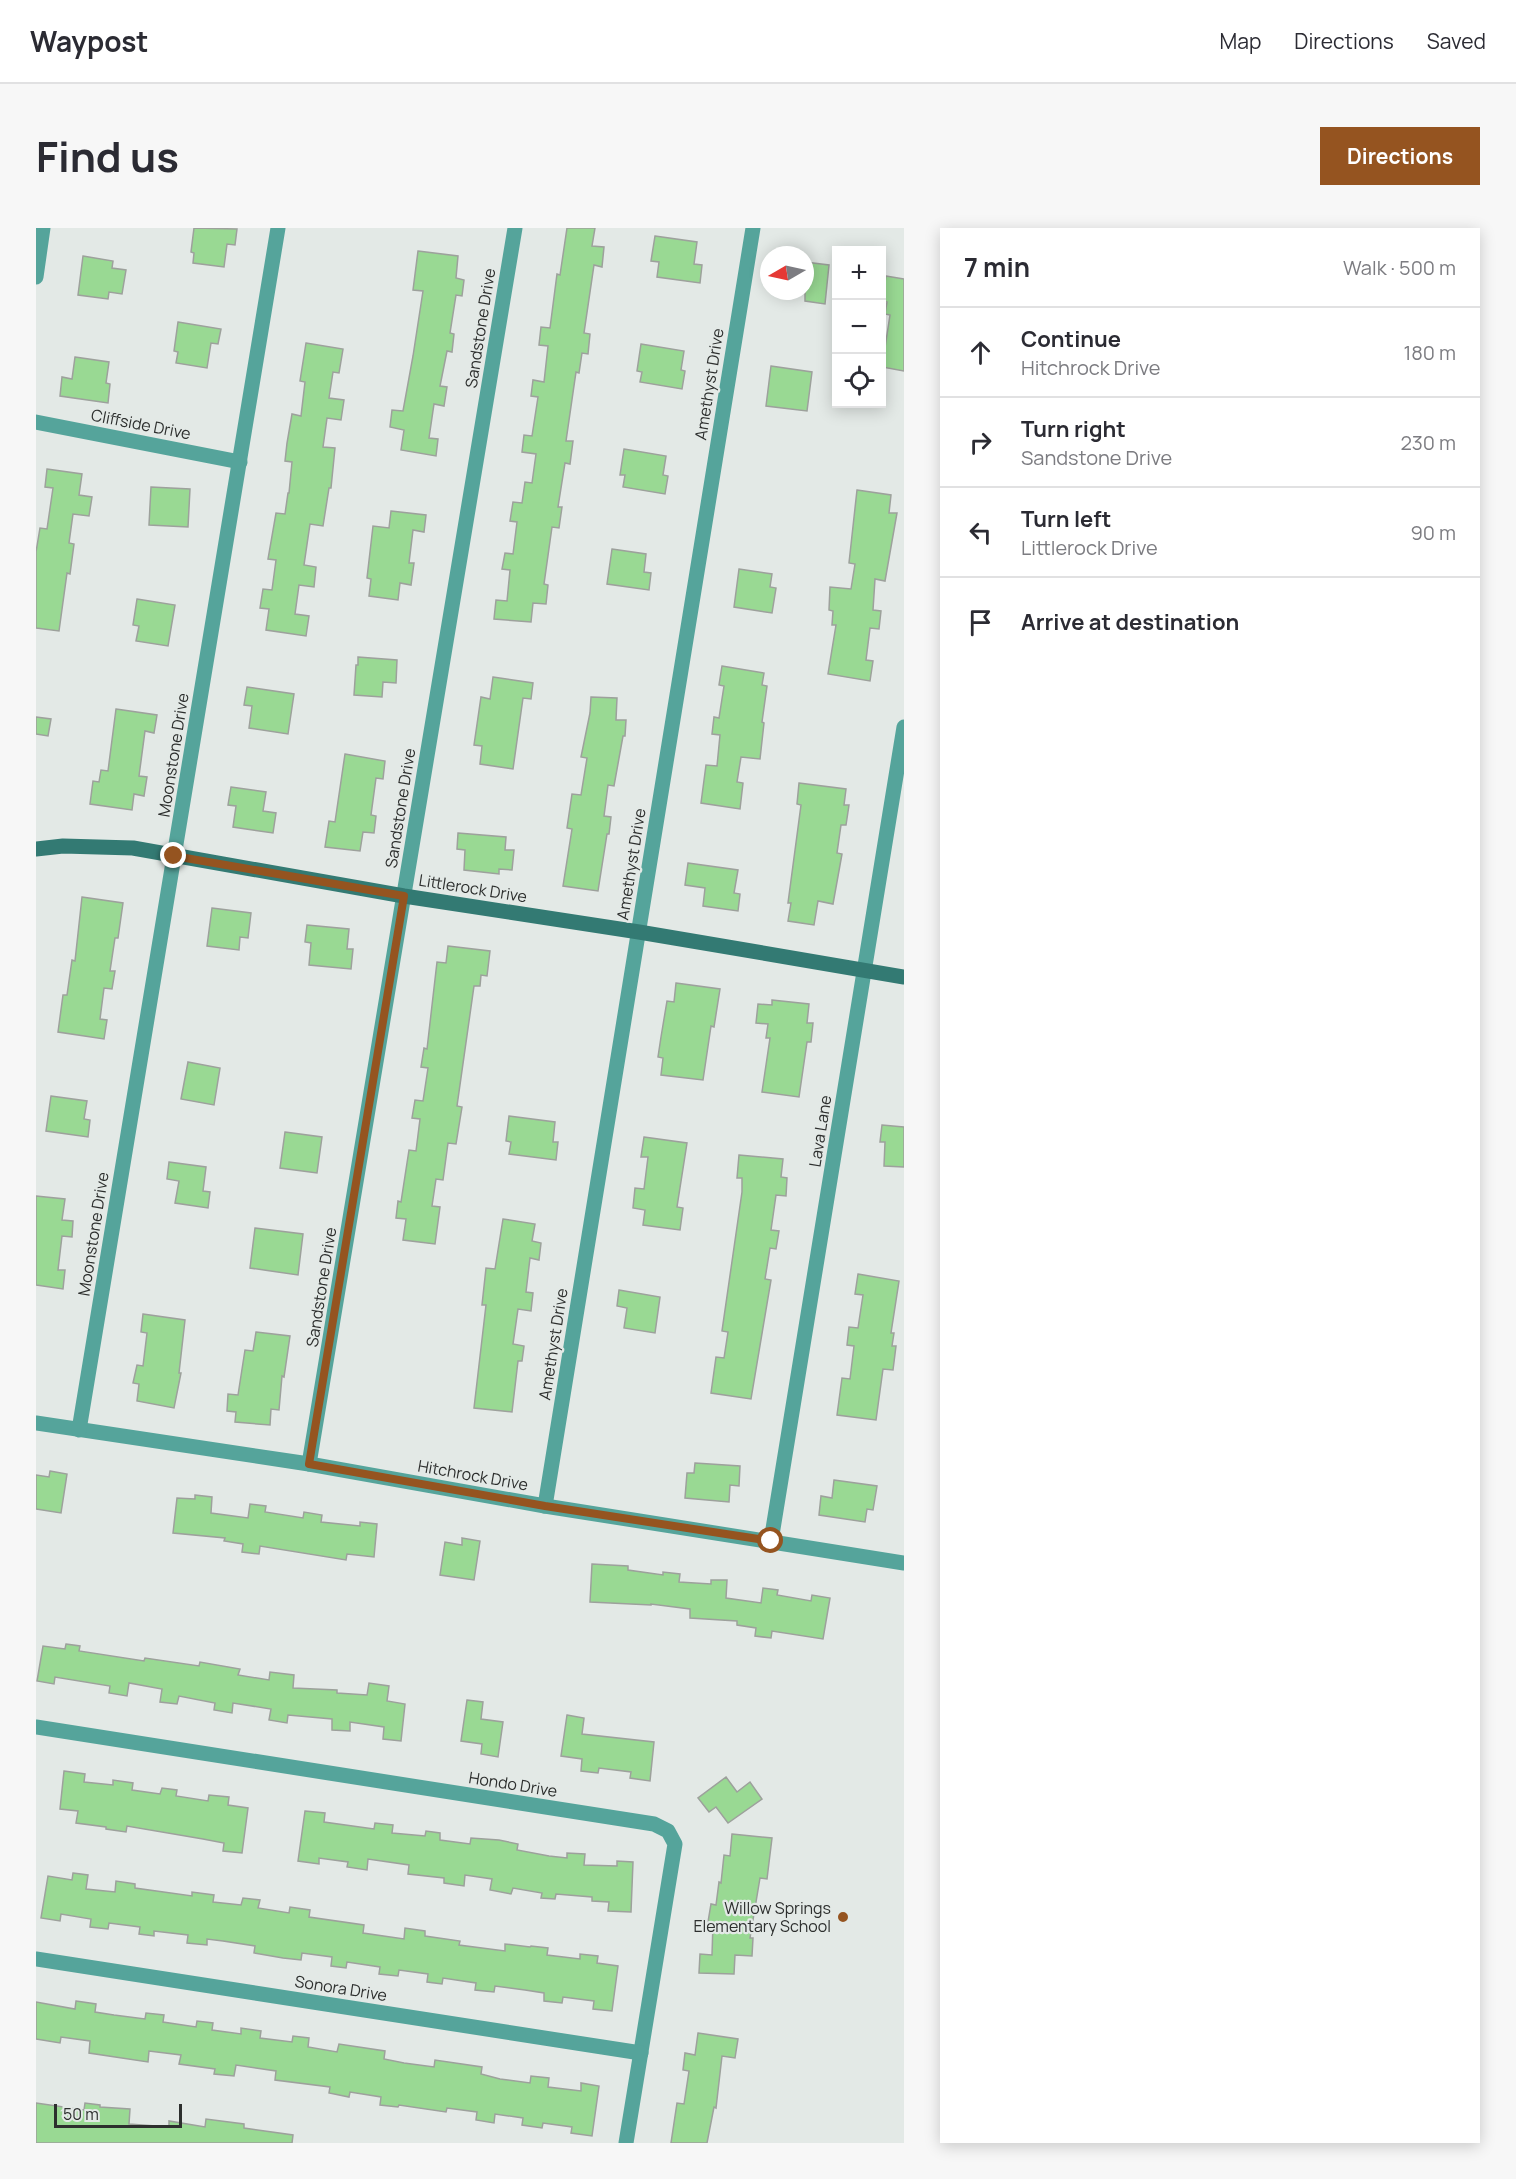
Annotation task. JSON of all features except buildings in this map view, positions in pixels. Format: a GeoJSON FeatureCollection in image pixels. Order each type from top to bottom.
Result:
{"type":"FeatureCollection","features":[{"type":"Feature","properties":{"kind":"street"},"geometry":{"type":"LineString","coordinates":[[36,277],[43,228]]}},
{"type":"Feature","properties":{"kind":"street","name":"Moonstone Drive"},"geometry":{"type":"LineString","coordinates":[[79,1430],[278,228]]}},
{"type":"Feature","properties":{"kind":"street","name":"Sandstone Drive"},"geometry":{"type":"LineString","coordinates":[[309,1464],[515,228]]}},
{"type":"Feature","properties":{"kind":"street","name":"Amethyst Drive"},"geometry":{"type":"LineString","coordinates":[[545,1506],[753,228]]}},
{"type":"Feature","properties":{"kind":"street","name":"Cliffside Drive"},"geometry":{"type":"LineString","coordinates":[[36,422],[240,462]]}},
{"type":"Feature","properties":{"kind":"street","name":"Lava Lane"},"geometry":{"type":"LineString","coordinates":[[771,1541],[904,727]]}},
{"type":"Feature","properties":{"kind":"street","name":"Littlerock Drive"},"geometry":{"type":"LineString","coordinates":[[36,849],[63,846],[133,848],[404,896],[904,976]]}},
{"type":"Feature","properties":{"kind":"street","name":"Hitchrock Drive"},"geometry":{"type":"LineString","coordinates":[[36,1423],[309,1464],[545,1506],[904,1563]]}},
{"type":"Feature","properties":{"kind":"street","name":"Hondo Drive"},"geometry":{"type":"LineString","coordinates":[[36,1727],[654,1824],[668,1831],[675,1844],[626,2143]]}},
{"type":"Feature","properties":{"kind":"street","name":"Sonora Drive"},"geometry":{"type":"LineString","coordinates":[[36,1959],[641,2053]]}},
{"type":"Feature","properties":{"kind":"place","name":"Willow Springs Elementary School"},"geometry":{"type":"Point","coordinates":[843,1917]}},
{"type":"Feature","properties":{"kind":"route"},"geometry":{"type":"LineString","coordinates":[[174,856],[404,896],[309,1464],[545,1506],[771,1541]]}}]}
